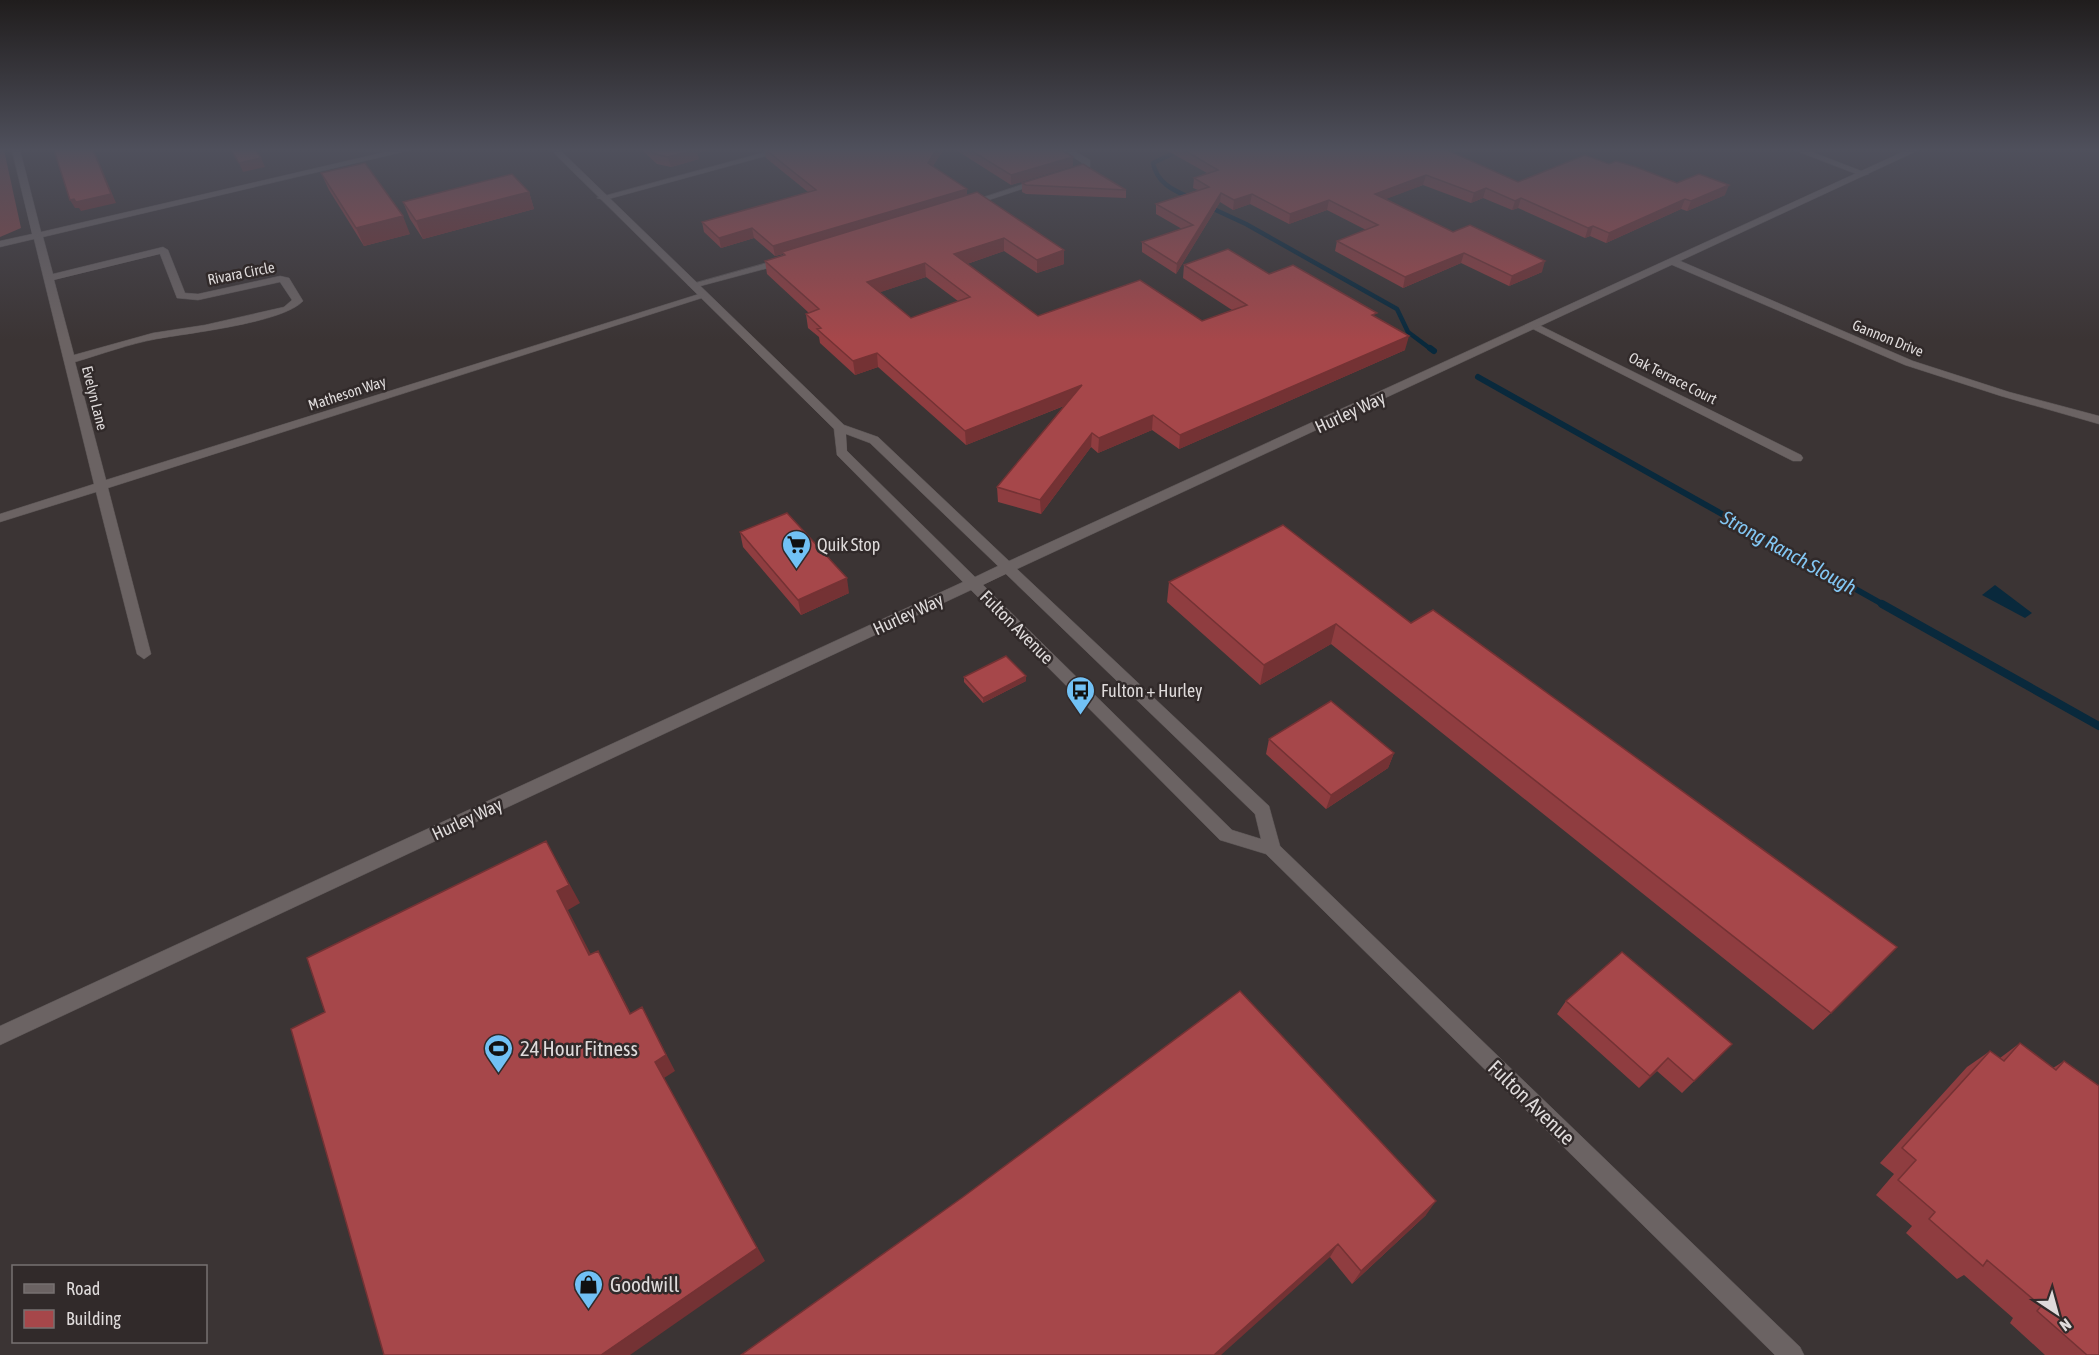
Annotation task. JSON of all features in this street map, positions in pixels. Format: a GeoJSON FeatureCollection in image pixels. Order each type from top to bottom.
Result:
{"type":"FeatureCollection","features":[{"type":"Feature","properties":{"kind":"street","name":"Evelyn Lane"},"geometry":{"type":"LineString","coordinates":[[32,213],[144,654]]}},
{"type":"Feature","properties":{"kind":"street"},"geometry":{"type":"LineString","coordinates":[[0,244],[136,213]]}},
{"type":"Feature","properties":{"kind":"street","name":"Fulton Avenue"},"geometry":{"type":"LineString","coordinates":[[618,213],[840,428],[874,440],[1263,811],[1272,849]]}},
{"type":"Feature","properties":{"kind":"street","name":"Hurley Way"},"geometry":{"type":"LineString","coordinates":[[0,1036],[1780,213]]}},
{"type":"Feature","properties":{"kind":"street","name":"Rivara Circle"},"geometry":{"type":"LineString","coordinates":[[49,278],[163,249],[181,296],[280,279],[285,280],[298,301],[288,309],[205,328],[153,336],[69,360]]}},
{"type":"Feature","properties":{"kind":"street"},"geometry":{"type":"LineString","coordinates":[[693,285],[793,258]]}},
{"type":"Feature","properties":{"kind":"street","name":"Gannon Drive"},"geometry":{"type":"LineString","coordinates":[[1674,262],[1909,363],[2005,394],[2099,420]]}},
{"type":"Feature","properties":{"kind":"street","name":"Matheson Way"},"geometry":{"type":"LineString","coordinates":[[0,518],[704,296]]}},
{"type":"Feature","properties":{"kind":"street","name":"Oak Terrace Court"},"geometry":{"type":"LineString","coordinates":[[1535,326],[1797,458]]}},
{"type":"Feature","properties":{"kind":"street","name":"Fulton Avenue"},"geometry":{"type":"LineString","coordinates":[[840,428],[841,452],[1226,835],[1272,849],[1792,1355]]}},
{"type":"Feature","properties":{"kind":"shaded area"},"geometry":{"type":"Polygon","coordinates":[[[0,213],[18,213],[21,228],[0,237],[0,213]]]}},
{"type":"Feature","properties":{"kind":"water"},"geometry":{"type":"Polygon","coordinates":[[[1995,585],[2032,613],[2025,618],[1982,595],[1995,585]]]}},
{"type":"Feature","properties":{"kind":"building"},"geometry":{"type":"Polygon","coordinates":[[[347,213],[401,213],[403,216],[356,228],[347,213]]]}},
{"type":"Feature","properties":{"kind":"building"},"geometry":{"type":"Polygon","coordinates":[[[411,213],[446,213],[416,221],[411,213]]]}},
{"type":"Feature","properties":{"kind":"building"},"geometry":{"type":"Polygon","coordinates":[[[733,213],[885,213],[773,246],[752,228],[719,238],[702,222],[733,213]]]}},
{"type":"Feature","properties":{"kind":"building"},"geometry":{"type":"Polygon","coordinates":[[[908,213],[1009,213],[1064,250],[1037,260],[1004,238],[954,254],[1038,316],[1140,280],[1202,321],[1247,305],[1184,265],[1228,249],[1269,274],[1293,265],[1377,313],[1372,315],[1409,336],[1180,435],[1153,415],[1099,438],[1092,433],[1040,500],[997,487],[1082,385],[965,431],[877,353],[853,361],[817,329],[821,328],[806,314],[819,309],[765,261],[785,255],[782,252],[908,213]],[[925,263],[867,282],[911,318],[970,297],[925,263]]]}},
{"type":"Feature","properties":{"kind":"building"},"geometry":{"type":"Polygon","coordinates":[[[1172,213],[1208,213],[1177,264],[1142,242],[1193,225],[1172,213]]]}},
{"type":"Feature","properties":{"kind":"building"},"geometry":{"type":"Polygon","coordinates":[[[1355,213],[1414,213],[1453,232],[1470,225],[1545,261],[1512,276],[1464,253],[1405,277],[1337,241],[1378,225],[1355,213]]]}},
{"type":"Feature","properties":{"kind":"building"},"geometry":{"type":"Polygon","coordinates":[[[1555,213],[1653,213],[1609,233],[1593,226],[1588,228],[1555,213]]]}},
{"type":"Feature","properties":{"kind":"building","name":"Quik Stop"},"geometry":{"type":"Polygon","coordinates":[[[787,513],[847,578],[798,600],[740,532],[787,513]]]}},
{"type":"Feature","properties":{"kind":"building"},"geometry":{"type":"Polygon","coordinates":[[[1283,525],[1411,623],[1433,610],[1897,947],[1831,1013],[1336,624],[1264,665],[1169,582],[1283,525]]]}},
{"type":"Feature","properties":{"kind":"building"},"geometry":{"type":"Polygon","coordinates":[[[1006,656],[1026,676],[983,698],[964,677],[1006,656]]]}},
{"type":"Feature","properties":{"kind":"building"},"geometry":{"type":"Polygon","coordinates":[[[1331,701],[1394,753],[1331,795],[1269,739],[1331,701]]]}},
{"type":"Feature","properties":{"kind":"building"},"geometry":{"type":"Polygon","coordinates":[[[546,841],[569,885],[557,891],[589,955],[598,951],[630,1014],[642,1007],[666,1055],[655,1062],[757,1248],[601,1355],[384,1355],[291,1029],[325,1012],[307,958],[546,841]]]}},
{"type":"Feature","properties":{"kind":"building"},"geometry":{"type":"Polygon","coordinates":[[[1622,952],[1732,1044],[1694,1081],[1668,1058],[1650,1076],[1566,1001],[1622,952]]]}},
{"type":"Feature","properties":{"kind":"building"},"geometry":{"type":"Polygon","coordinates":[[[1240,991],[1436,1201],[1361,1271],[1338,1244],[1214,1355],[741,1355],[963,1197],[1240,991]]]}},
{"type":"Feature","properties":{"kind":"building"},"geometry":{"type":"Polygon","coordinates":[[[2020,1043],[2056,1070],[2064,1061],[2099,1086],[2099,1355],[2087,1355],[2037,1311],[2041,1306],[1987,1260],[1983,1266],[1929,1219],[1935,1212],[1898,1180],[1916,1160],[1902,1148],[1990,1051],[2004,1061],[2020,1043]]]}},
{"type":"Feature","properties":{"kind":"waterway","name":"Strong Ranch Slough"},"geometry":{"type":"LineString","coordinates":[[1223,213],[1397,309],[1408,332],[1432,350]]}},
{"type":"Feature","properties":{"kind":"waterway","name":"Strong Ranch Slough"},"geometry":{"type":"LineString","coordinates":[[1430,348],[1434,351]]}},
{"type":"Feature","properties":{"kind":"waterway","name":"Strong Ranch Slough"},"geometry":{"type":"LineString","coordinates":[[1478,377],[1884,605]]}},
{"type":"Feature","properties":{"kind":"waterway","name":"Strong Ranch Slough"},"geometry":{"type":"LineString","coordinates":[[1882,604],[2099,726]]}},
{"type":"Feature","properties":{"kind":"place","name":"Quik Stop"},"geometry":{"type":"Point","coordinates":[796,570]}},
{"type":"Feature","properties":{"kind":"place","name":"Fulton + Hurley"},"geometry":{"type":"Point","coordinates":[1080,716]}},
{"type":"Feature","properties":{"kind":"place","name":"24 Hour Fitness"},"geometry":{"type":"Point","coordinates":[499,1074]}},
{"type":"Feature","properties":{"kind":"place","name":"Goodwill"},"geometry":{"type":"Point","coordinates":[589,1310]}}]}
